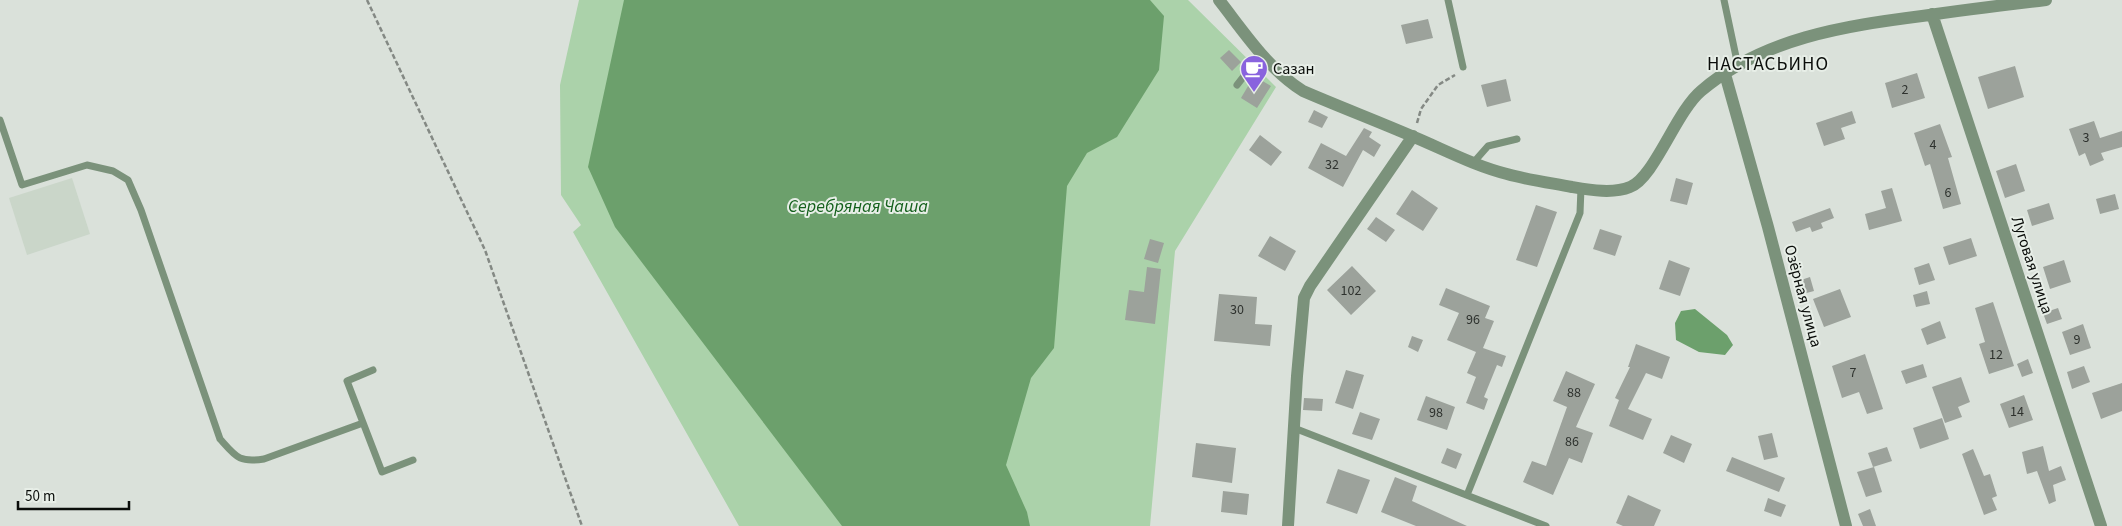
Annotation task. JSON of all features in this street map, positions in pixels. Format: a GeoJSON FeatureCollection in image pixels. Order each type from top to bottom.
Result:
{"type":"FeatureCollection","features":[{"type":"Feature","properties":{"kind":"street"},"geometry":{"type":"LineString","coordinates":[[1219,0],[1285,80],[1303,91],[1473,163],[1507,174],[1581,188],[1620,190],[1638,183],[1646,175],[1681,115],[1700,92],[1738,66],[1784,44],[1814,34],[1932,14],[1961,5],[2046,0]]}},
{"type":"Feature","properties":{"kind":"street","name":"Луговая улица"},"geometry":{"type":"LineString","coordinates":[[1932,14],[2101,526]]}},
{"type":"Feature","properties":{"kind":"street","name":"Озёрная улица"},"geometry":{"type":"LineString","coordinates":[[1725,74],[1768,227],[1846,526]]}},
{"type":"Feature","properties":{"kind":"street"},"geometry":{"type":"LineString","coordinates":[[1288,526],[1304,298],[1310,286],[1412,136]]}},
{"type":"Feature","properties":{"kind":"lane"},"geometry":{"type":"LineString","coordinates":[[1448,0],[1463,67]]}},
{"type":"Feature","properties":{"kind":"lane"},"geometry":{"type":"LineString","coordinates":[[1724,0],[1738,66]]}},
{"type":"Feature","properties":{"kind":"lane"},"geometry":{"type":"LineString","coordinates":[[1237,85],[1262,53]]}},
{"type":"Feature","properties":{"kind":"lane"},"geometry":{"type":"LineString","coordinates":[[0,120],[22,185],[87,165],[113,171],[128,180],[141,210],[220,438],[233,454],[248,461],[264,458],[363,423]]}},
{"type":"Feature","properties":{"kind":"lane"},"geometry":{"type":"LineString","coordinates":[[1473,163],[1488,146],[1517,139]]}},
{"type":"Feature","properties":{"kind":"lane"},"geometry":{"type":"LineString","coordinates":[[1466,495],[1580,213],[1581,188]]}},
{"type":"Feature","properties":{"kind":"lane"},"geometry":{"type":"LineString","coordinates":[[373,370],[347,381],[382,472],[413,460]]}},
{"type":"Feature","properties":{"kind":"lane"},"geometry":{"type":"LineString","coordinates":[[1294,428],[1546,526]]}},
{"type":"Feature","properties":{"kind":"path"},"geometry":{"type":"LineString","coordinates":[[367,0],[486,250],[582,526]]}},
{"type":"Feature","properties":{"kind":"path"},"geometry":{"type":"LineString","coordinates":[[1412,136],[1421,109],[1438,84],[1454,76],[1463,67]]}},
{"type":"Feature","properties":{"kind":"shaded area","name":"Серебряная Чаша"},"geometry":{"type":"Polygon","coordinates":[[[579,0],[1188,0],[1276,87],[1175,251],[1150,526],[739,526],[573,232],[581,225],[561,195],[560,85],[579,0]]]}},
{"type":"Feature","properties":{"kind":"shaded area"},"geometry":{"type":"Polygon","coordinates":[[[72,178],[90,234],[27,255],[9,198],[72,178]]]}},
{"type":"Feature","properties":{"kind":"water","name":"Серебряная Чаша"},"geometry":{"type":"Polygon","coordinates":[[[624,0],[1150,0],[1164,16],[1159,70],[1117,137],[1087,153],[1067,186],[1054,348],[1031,378],[1006,465],[1027,512],[1030,526],[842,526],[615,227],[588,167],[624,0]]]}},
{"type":"Feature","properties":{"kind":"water"},"geometry":{"type":"Polygon","coordinates":[[[1695,309],[1727,335],[1733,345],[1725,355],[1699,352],[1676,340],[1675,323],[1681,311],[1695,309]]]}},
{"type":"Feature","properties":{"kind":"building"},"geometry":{"type":"Polygon","coordinates":[[[1428,19],[1433,38],[1406,44],[1401,25],[1428,19]]]}},
{"type":"Feature","properties":{"kind":"building"},"geometry":{"type":"Polygon","coordinates":[[[1229,50],[1241,62],[1232,71],[1220,58],[1229,50]]]}},
{"type":"Feature","properties":{"kind":"building"},"geometry":{"type":"Polygon","coordinates":[[[2015,66],[2024,97],[1988,109],[1978,77],[2015,66]]]}},
{"type":"Feature","properties":{"kind":"building"},"geometry":{"type":"Polygon","coordinates":[[[1917,73],[1925,98],[1892,108],[1885,83],[1917,73]]]}},
{"type":"Feature","properties":{"kind":"building"},"geometry":{"type":"Polygon","coordinates":[[[1254,76],[1271,86],[1257,108],[1241,98],[1254,76]]]}},
{"type":"Feature","properties":{"kind":"building"},"geometry":{"type":"Polygon","coordinates":[[[1506,79],[1511,101],[1487,107],[1481,85],[1506,79]]]}},
{"type":"Feature","properties":{"kind":"building"},"geometry":{"type":"Polygon","coordinates":[[[1314,110],[1328,117],[1322,128],[1308,122],[1314,110]]]}},
{"type":"Feature","properties":{"kind":"building"},"geometry":{"type":"Polygon","coordinates":[[[1852,111],[1856,123],[1841,128],[1845,139],[1824,146],[1816,123],[1852,111]]]}},
{"type":"Feature","properties":{"kind":"building"},"geometry":{"type":"Polygon","coordinates":[[[2094,121],[2100,138],[2122,131],[2122,147],[2101,153],[2104,160],[2090,166],[2085,153],[2079,156],[2069,129],[2094,121]]]}},
{"type":"Feature","properties":{"kind":"building"},"geometry":{"type":"Polygon","coordinates":[[[1940,124],[1952,157],[1948,158],[1961,204],[1943,209],[1930,164],[1925,166],[1914,133],[1940,124]]]}},
{"type":"Feature","properties":{"kind":"building"},"geometry":{"type":"Polygon","coordinates":[[[1364,128],[1372,132],[1369,137],[1381,145],[1374,157],[1363,150],[1343,187],[1308,168],[1321,143],[1346,156],[1364,128]]]}},
{"type":"Feature","properties":{"kind":"building"},"geometry":{"type":"Polygon","coordinates":[[[1260,135],[1282,152],[1271,166],[1249,150],[1260,135]]]}},
{"type":"Feature","properties":{"kind":"building"},"geometry":{"type":"Polygon","coordinates":[[[2016,164],[2025,191],[2005,198],[1996,171],[2016,164]]]}},
{"type":"Feature","properties":{"kind":"building"},"geometry":{"type":"Polygon","coordinates":[[[1676,178],[1693,183],[1687,205],[1670,201],[1676,178]]]}},
{"type":"Feature","properties":{"kind":"building"},"geometry":{"type":"Polygon","coordinates":[[[1892,188],[1902,221],[1869,230],[1865,214],[1886,208],[1881,191],[1892,188]]]}},
{"type":"Feature","properties":{"kind":"building"},"geometry":{"type":"Polygon","coordinates":[[[1412,190],[1438,208],[1423,231],[1396,214],[1412,190]]]}},
{"type":"Feature","properties":{"kind":"building"},"geometry":{"type":"Polygon","coordinates":[[[2115,194],[2119,209],[2100,214],[2096,199],[2115,194]]]}},
{"type":"Feature","properties":{"kind":"building"},"geometry":{"type":"Polygon","coordinates":[[[2049,203],[2054,219],[2032,226],[2027,210],[2049,203]]]}},
{"type":"Feature","properties":{"kind":"building"},"geometry":{"type":"Polygon","coordinates":[[[1536,205],[1557,212],[1537,267],[1516,260],[1536,205]]]}},
{"type":"Feature","properties":{"kind":"building"},"geometry":{"type":"Polygon","coordinates":[[[1830,208],[1834,218],[1821,223],[1823,228],[1812,232],[1810,227],[1796,232],[1792,222],[1830,208]]]}},
{"type":"Feature","properties":{"kind":"building"},"geometry":{"type":"Polygon","coordinates":[[[1376,217],[1395,230],[1386,242],[1367,229],[1376,217]]]}},
{"type":"Feature","properties":{"kind":"building"},"geometry":{"type":"Polygon","coordinates":[[[1600,229],[1622,236],[1615,256],[1593,249],[1600,229]]]}},
{"type":"Feature","properties":{"kind":"building"},"geometry":{"type":"Polygon","coordinates":[[[1270,236],[1296,251],[1285,271],[1258,256],[1270,236]]]}},
{"type":"Feature","properties":{"kind":"building"},"geometry":{"type":"Polygon","coordinates":[[[1971,238],[1977,256],[1949,265],[1943,247],[1971,238]]]}},
{"type":"Feature","properties":{"kind":"building"},"geometry":{"type":"Polygon","coordinates":[[[1150,239],[1164,243],[1158,263],[1144,259],[1150,239]]]}},
{"type":"Feature","properties":{"kind":"building"},"geometry":{"type":"Polygon","coordinates":[[[1669,260],[1690,268],[1680,296],[1659,289],[1669,260]]]}},
{"type":"Feature","properties":{"kind":"building"},"geometry":{"type":"Polygon","coordinates":[[[2064,260],[2071,282],[2050,289],[2043,267],[2064,260]]]}},
{"type":"Feature","properties":{"kind":"building"},"geometry":{"type":"Polygon","coordinates":[[[1929,263],[1935,280],[1919,285],[1914,268],[1929,263]]]}},
{"type":"Feature","properties":{"kind":"building"},"geometry":{"type":"Polygon","coordinates":[[[1352,266],[1376,291],[1351,315],[1327,290],[1352,266]]]}},
{"type":"Feature","properties":{"kind":"building"},"geometry":{"type":"Polygon","coordinates":[[[1147,267],[1161,269],[1155,324],[1125,320],[1129,290],[1144,292],[1147,267]]]}},
{"type":"Feature","properties":{"kind":"building"},"geometry":{"type":"Polygon","coordinates":[[[1810,277],[1814,291],[1799,295],[1795,282],[1810,277]]]}},
{"type":"Feature","properties":{"kind":"building"},"geometry":{"type":"Polygon","coordinates":[[[1446,288],[1490,306],[1485,318],[1494,321],[1483,348],[1506,356],[1502,367],[1497,365],[1484,397],[1488,399],[1484,410],[1466,403],[1476,377],[1467,373],[1476,352],[1447,340],[1459,313],[1439,305],[1446,288]]]}},
{"type":"Feature","properties":{"kind":"building"},"geometry":{"type":"Polygon","coordinates":[[[1840,289],[1851,317],[1824,327],[1813,299],[1840,289]]]}},
{"type":"Feature","properties":{"kind":"building"},"geometry":{"type":"Polygon","coordinates":[[[1927,291],[1930,304],[1916,307],[1913,295],[1927,291]]]}},
{"type":"Feature","properties":{"kind":"building"},"geometry":{"type":"Polygon","coordinates":[[[1219,294],[1257,297],[1255,324],[1272,325],[1270,346],[1214,341],[1219,294]]]}},
{"type":"Feature","properties":{"kind":"building"},"geometry":{"type":"Polygon","coordinates":[[[1993,302],[2014,366],[1989,374],[1979,344],[1985,342],[1975,308],[1993,302]]]}},
{"type":"Feature","properties":{"kind":"building"},"geometry":{"type":"Polygon","coordinates":[[[2058,308],[2062,319],[2047,324],[2043,313],[2058,308]]]}},
{"type":"Feature","properties":{"kind":"building"},"geometry":{"type":"Polygon","coordinates":[[[1940,321],[1946,338],[1927,345],[1921,329],[1940,321]]]}},
{"type":"Feature","properties":{"kind":"building"},"geometry":{"type":"Polygon","coordinates":[[[2083,324],[2091,348],[2070,355],[2062,332],[2083,324]]]}},
{"type":"Feature","properties":{"kind":"building"},"geometry":{"type":"Polygon","coordinates":[[[1412,336],[1423,340],[1418,352],[1408,347],[1412,336]]]}},
{"type":"Feature","properties":{"kind":"building"},"geometry":{"type":"Polygon","coordinates":[[[1636,344],[1670,357],[1662,379],[1646,373],[1628,409],[1652,419],[1643,440],[1609,426],[1619,400],[1615,398],[1630,367],[1628,367],[1636,344]]]}},
{"type":"Feature","properties":{"kind":"building"},"geometry":{"type":"Polygon","coordinates":[[[1865,354],[1883,409],[1867,414],[1859,392],[1842,398],[1832,366],[1865,354]]]}},
{"type":"Feature","properties":{"kind":"building"},"geometry":{"type":"Polygon","coordinates":[[[2028,359],[2033,373],[2022,377],[2017,364],[2028,359]]]}},
{"type":"Feature","properties":{"kind":"building"},"geometry":{"type":"Polygon","coordinates":[[[1923,364],[1927,377],[1906,384],[1901,371],[1923,364]]]}},
{"type":"Feature","properties":{"kind":"building"},"geometry":{"type":"Polygon","coordinates":[[[2084,366],[2090,382],[2072,389],[2067,372],[2084,366]]]}},
{"type":"Feature","properties":{"kind":"building"},"geometry":{"type":"Polygon","coordinates":[[[1346,370],[1364,375],[1353,409],[1335,403],[1346,370]]]}},
{"type":"Feature","properties":{"kind":"building"},"geometry":{"type":"Polygon","coordinates":[[[1566,371],[1595,384],[1576,427],[1593,433],[1582,463],[1569,458],[1553,495],[1523,482],[1532,461],[1546,466],[1567,407],[1553,401],[1566,371]]]}},
{"type":"Feature","properties":{"kind":"building"},"geometry":{"type":"Polygon","coordinates":[[[1961,377],[1970,402],[1958,407],[1962,417],[1945,423],[1932,387],[1961,377]]]}},
{"type":"Feature","properties":{"kind":"building"},"geometry":{"type":"Polygon","coordinates":[[[2122,383],[2122,411],[2101,419],[2092,393],[2122,383]]]}},
{"type":"Feature","properties":{"kind":"building"},"geometry":{"type":"Polygon","coordinates":[[[2024,395],[2033,420],[2009,428],[2000,404],[2024,395]]]}},
{"type":"Feature","properties":{"kind":"building"},"geometry":{"type":"Polygon","coordinates":[[[1426,396],[1455,407],[1447,430],[1417,420],[1426,396]]]}},
{"type":"Feature","properties":{"kind":"building"},"geometry":{"type":"Polygon","coordinates":[[[1304,398],[1323,399],[1322,411],[1303,410],[1304,398]]]}},
{"type":"Feature","properties":{"kind":"building"},"geometry":{"type":"Polygon","coordinates":[[[1360,412],[1380,419],[1372,440],[1352,434],[1360,412]]]}},
{"type":"Feature","properties":{"kind":"building"},"geometry":{"type":"Polygon","coordinates":[[[1942,418],[1949,439],[1920,449],[1913,428],[1942,418]]]}},
{"type":"Feature","properties":{"kind":"building"},"geometry":{"type":"Polygon","coordinates":[[[1772,433],[1778,457],[1764,460],[1758,436],[1772,433]]]}},
{"type":"Feature","properties":{"kind":"building"},"geometry":{"type":"Polygon","coordinates":[[[1671,435],[1692,444],[1684,463],[1663,453],[1671,435]]]}},
{"type":"Feature","properties":{"kind":"building"},"geometry":{"type":"Polygon","coordinates":[[[1196,443],[1236,448],[1232,483],[1192,477],[1196,443]]]}},
{"type":"Feature","properties":{"kind":"building"},"geometry":{"type":"Polygon","coordinates":[[[2043,446],[2049,471],[2061,466],[2066,480],[2053,485],[2056,501],[2049,504],[2037,471],[2027,474],[2022,452],[2043,446]]]}},
{"type":"Feature","properties":{"kind":"building"},"geometry":{"type":"Polygon","coordinates":[[[1887,447],[1892,461],[1873,467],[1868,453],[1887,447]]]}},
{"type":"Feature","properties":{"kind":"building"},"geometry":{"type":"Polygon","coordinates":[[[1447,448],[1462,454],[1456,469],[1441,463],[1447,448]]]}},
{"type":"Feature","properties":{"kind":"building"},"geometry":{"type":"Polygon","coordinates":[[[1973,449],[1984,476],[1990,474],[1997,496],[1992,498],[1997,510],[1984,515],[1962,454],[1973,449]]]}},
{"type":"Feature","properties":{"kind":"building"},"geometry":{"type":"Polygon","coordinates":[[[1732,457],[1785,478],[1779,492],[1726,471],[1732,457]]]}},
{"type":"Feature","properties":{"kind":"building"},"geometry":{"type":"Polygon","coordinates":[[[1874,467],[1882,492],[1866,497],[1857,472],[1874,467]]]}},
{"type":"Feature","properties":{"kind":"building"},"geometry":{"type":"Polygon","coordinates":[[[1338,469],[1370,480],[1357,514],[1326,503],[1338,469]]]}},
{"type":"Feature","properties":{"kind":"building"},"geometry":{"type":"Polygon","coordinates":[[[1395,477],[1417,486],[1412,501],[1467,526],[1416,526],[1381,512],[1395,477]]]}},
{"type":"Feature","properties":{"kind":"building"},"geometry":{"type":"Polygon","coordinates":[[[1223,491],[1249,494],[1247,515],[1221,512],[1223,491]]]}},
{"type":"Feature","properties":{"kind":"building"},"geometry":{"type":"Polygon","coordinates":[[[1628,495],[1661,510],[1654,526],[1623,526],[1616,523],[1628,495]]]}},
{"type":"Feature","properties":{"kind":"building"},"geometry":{"type":"Polygon","coordinates":[[[1768,498],[1786,505],[1781,517],[1764,511],[1768,498]]]}},
{"type":"Feature","properties":{"kind":"building"},"geometry":{"type":"Polygon","coordinates":[[[1870,509],[1876,526],[1863,526],[1858,514],[1870,509]]]}},
{"type":"Feature","properties":{"kind":"place","name":"Сазан"},"geometry":{"type":"Point","coordinates":[1254,93]}},
{"type":"Feature","properties":{"kind":"district","name":"НАСТАСЬИНО"},"geometry":{"type":"Point","coordinates":[1768,64]}}]}
